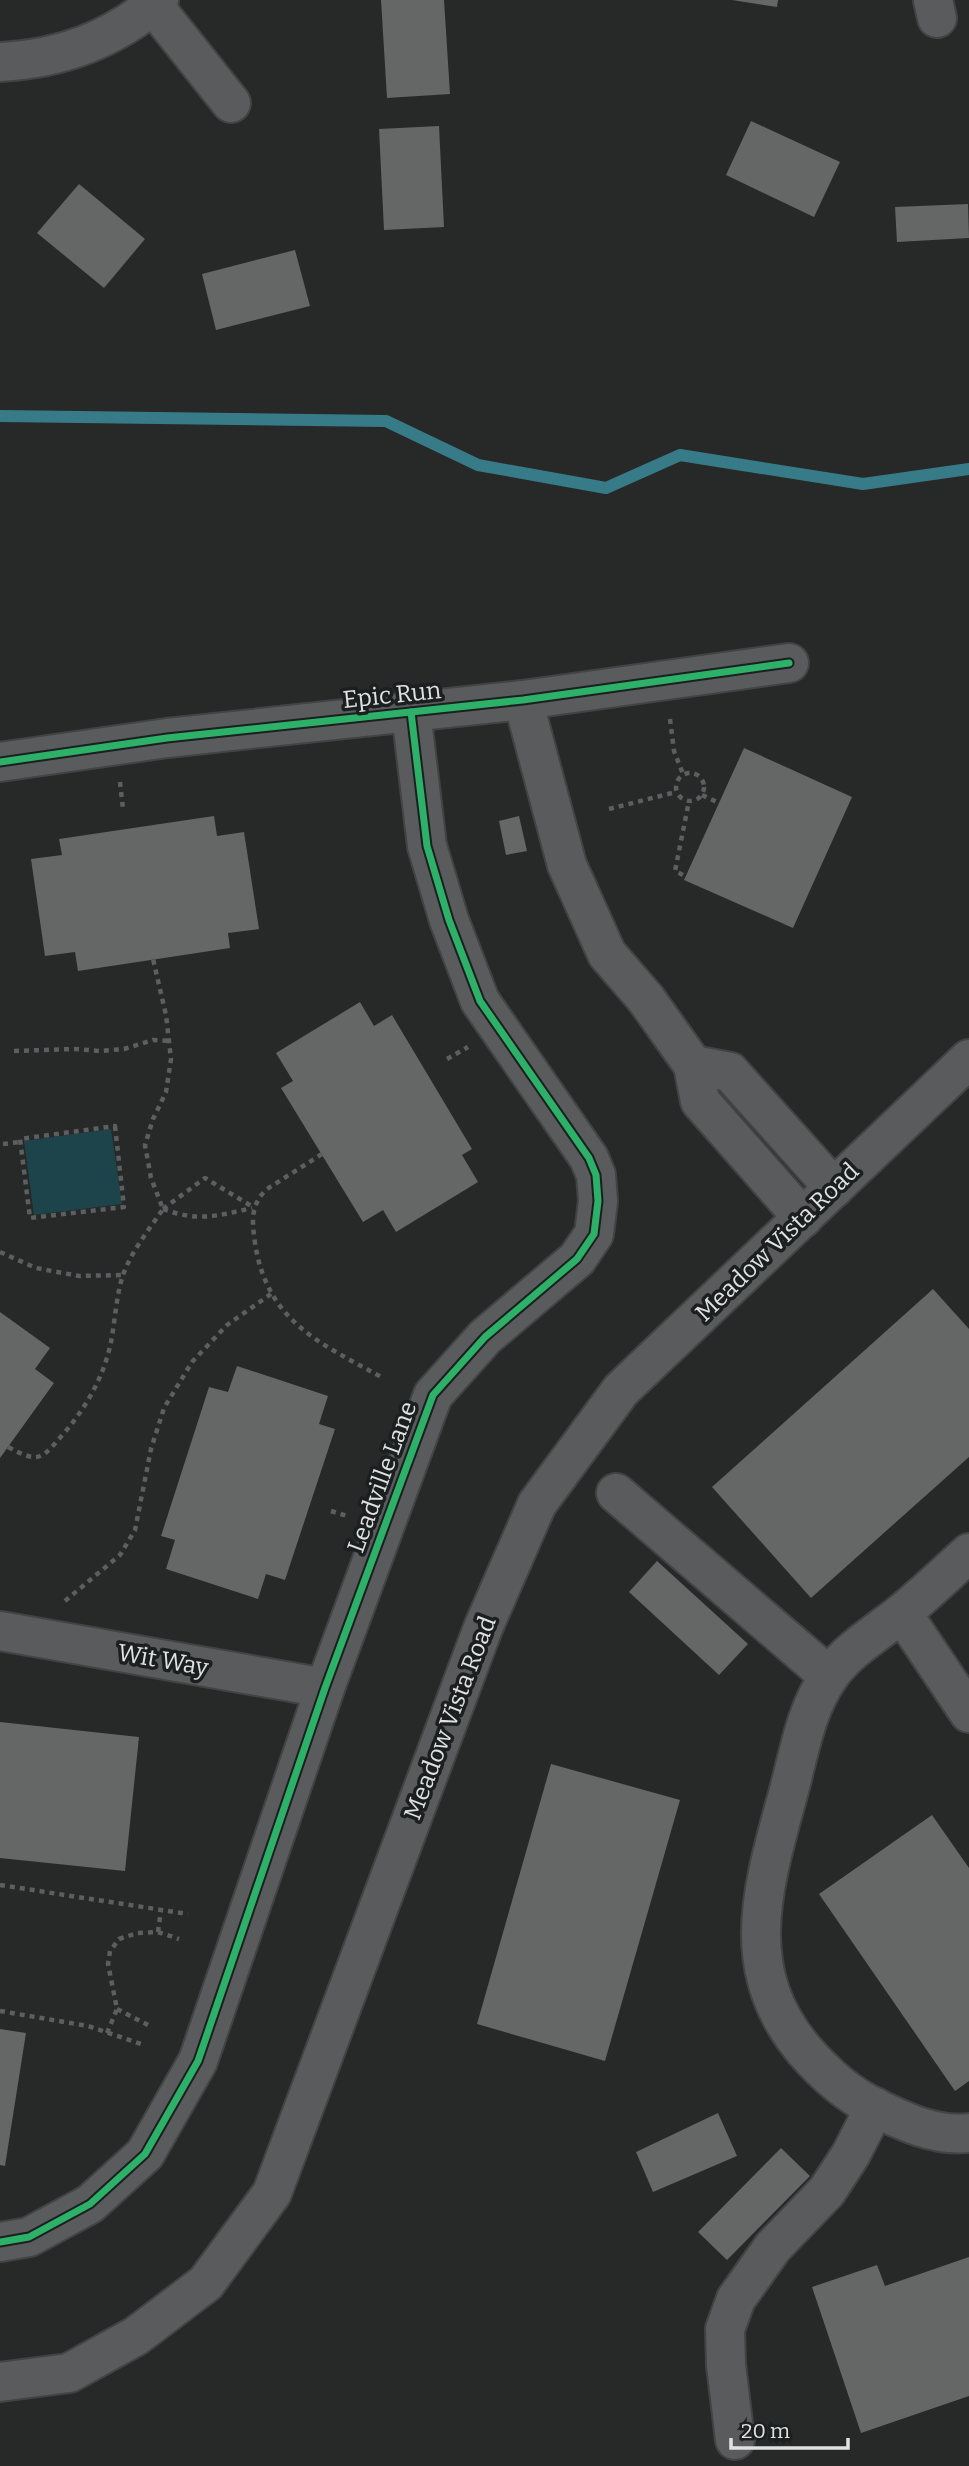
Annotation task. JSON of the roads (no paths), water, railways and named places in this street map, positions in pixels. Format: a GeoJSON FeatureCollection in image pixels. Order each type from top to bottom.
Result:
{"type":"FeatureCollection","features":[{"type":"Feature","properties":{"kind":"street"},"geometry":{"type":"LineString","coordinates":[[0,62],[71,51],[119,30],[156,3],[231,103]]}},
{"type":"Feature","properties":{"kind":"street","name":"Epic Run"},"geometry":{"type":"LineString","coordinates":[[0,762],[167,738],[523,700],[789,663]]}},
{"type":"Feature","properties":{"kind":"street"},"geometry":{"type":"LineString","coordinates":[[523,700],[567,865],[607,954],[646,999],[693,1065],[700,1101],[803,1218]]}},
{"type":"Feature","properties":{"kind":"street","name":"Leadville Lane"},"geometry":{"type":"LineString","coordinates":[[0,2242],[29,2237],[90,2204],[145,2154],[198,2061],[326,1688],[433,1395],[485,1337],[577,1259],[594,1234],[597,1217],[596,1175],[589,1158],[480,1001],[449,920],[427,846],[411,712]]}},
{"type":"Feature","properties":{"kind":"street","name":"Meadow Vista Road"},"geometry":{"type":"LineString","coordinates":[[0,2382],[69,2373],[136,2336],[206,2283],[272,2193],[483,1628],[537,1504],[621,1390],[969,1059]]}},
{"type":"Feature","properties":{"kind":"street"},"geometry":{"type":"LineString","coordinates":[[693,1065],[730,1072],[834,1188]]}},
{"type":"Feature","properties":{"kind":"street"},"geometry":{"type":"LineString","coordinates":[[722,1126],[754,1098]]}},
{"type":"Feature","properties":{"kind":"street"},"geometry":{"type":"LineString","coordinates":[[616,1493],[829,1676]]}},
{"type":"Feature","properties":{"kind":"street"},"geometry":{"type":"LineString","coordinates":[[969,1553],[902,1613],[853,1650],[829,1676],[803,1728],[771,1856],[761,1908],[760,1933],[765,1982],[787,2029],[820,2068],[860,2100],[907,2124],[959,2134],[969,2133]]}},
{"type":"Feature","properties":{"kind":"street"},"geometry":{"type":"LineString","coordinates":[[902,1613],[969,1713]]}},
{"type":"Feature","properties":{"kind":"street","name":"Wit Way"},"geometry":{"type":"LineString","coordinates":[[0,1631],[326,1688]]}},
{"type":"Feature","properties":{"kind":"street"},"geometry":{"type":"LineString","coordinates":[[736,2441],[726,2365],[725,2329],[736,2299],[773,2247],[827,2191],[851,2154],[875,2107]]}},
{"type":"Feature","properties":{"kind":"waterway"},"geometry":{"type":"LineString","coordinates":[[0,416],[386,421],[478,465],[606,488],[680,455],[863,484],[969,469]]}}]}
